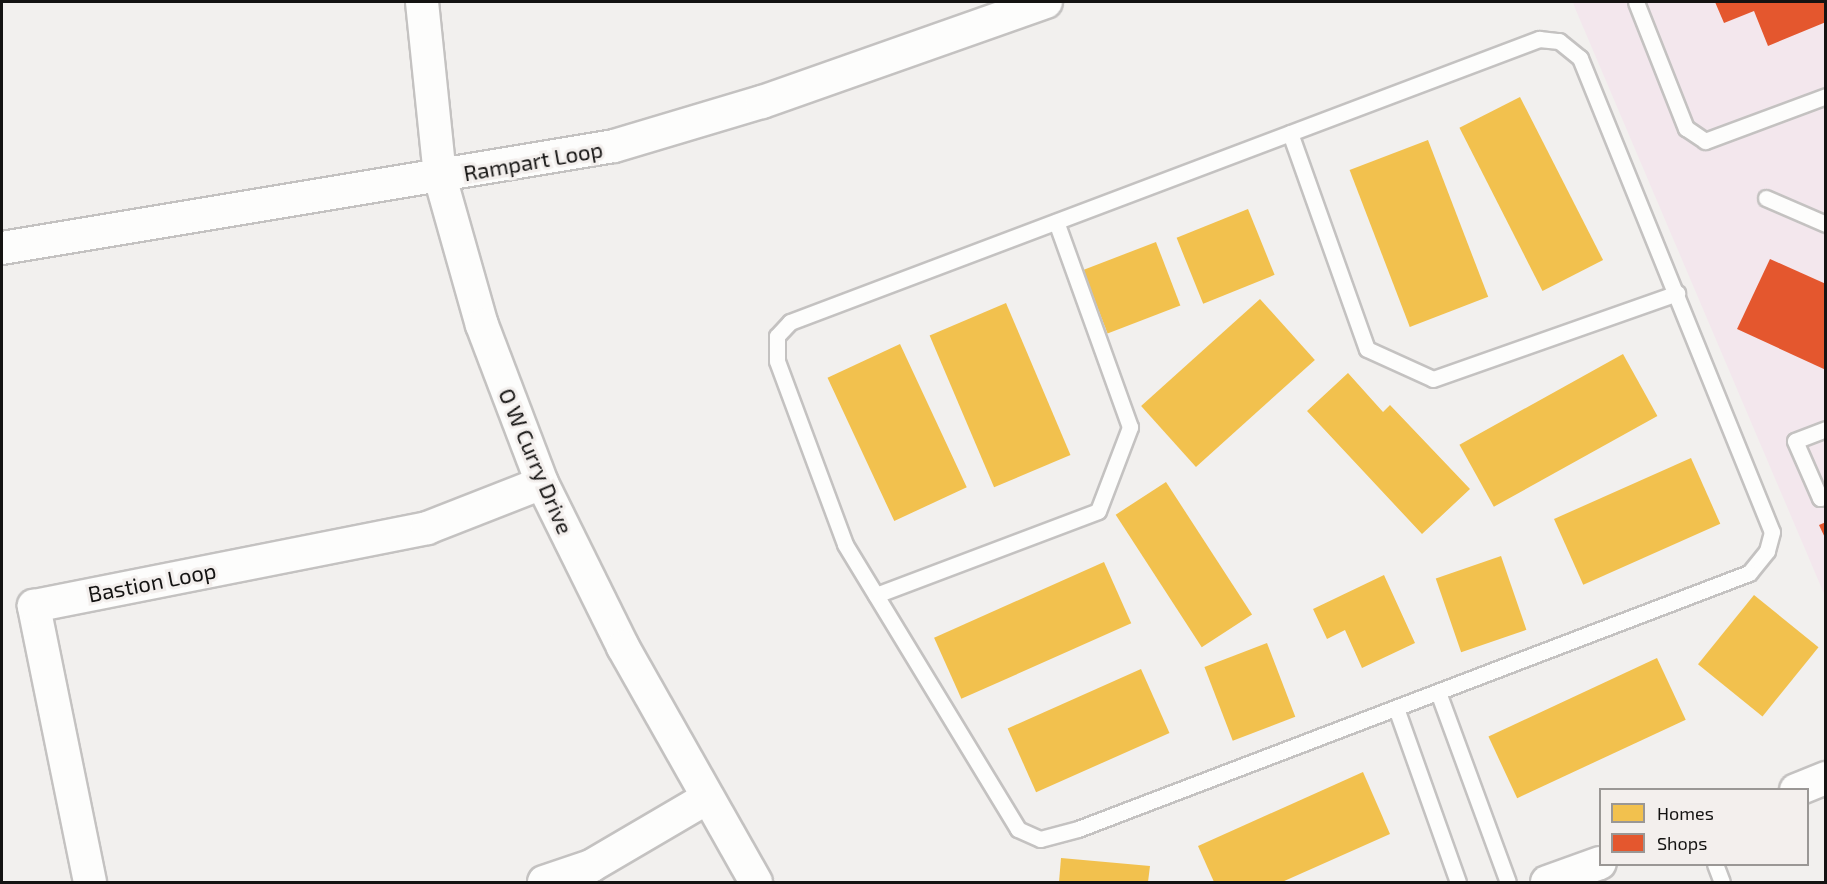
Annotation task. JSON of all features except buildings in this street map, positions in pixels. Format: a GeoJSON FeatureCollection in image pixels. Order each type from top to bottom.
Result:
{"type":"FeatureCollection","features":[{"type":"Feature","properties":{"kind":"street","name":"O W Curry Drive"},"geometry":{"type":"LineString","coordinates":[[422,2],[440,177],[482,325],[542,483],[623,647],[756,882]]}},
{"type":"Feature","properties":{"kind":"street","name":"Rampart Loop"},"geometry":{"type":"LineString","coordinates":[[2,248],[440,177],[614,146],[762,102],[1046,2]]}},
{"type":"Feature","properties":{"kind":"street","name":"Bastion Loop"},"geometry":{"type":"LineString","coordinates":[[90,882],[34,606],[427,528],[542,483]]}},
{"type":"Feature","properties":{"kind":"street"},"geometry":{"type":"LineString","coordinates":[[1799,788],[1826,778]]}},
{"type":"Feature","properties":{"kind":"street"},"geometry":{"type":"LineString","coordinates":[[544,882],[591,866],[707,798]]}},
{"type":"Feature","properties":{"kind":"street"},"geometry":{"type":"LineString","coordinates":[[1547,882],[1599,863]]}},
{"type":"Feature","properties":{"kind":"lane"},"geometry":{"type":"LineString","coordinates":[[1636,2],[1686,128],[1705,141],[1826,96]]}},
{"type":"Feature","properties":{"kind":"lane"},"geometry":{"type":"LineString","coordinates":[[1539,39],[1559,41],[1580,58],[1772,532],[1767,551],[1749,573],[1078,830],[1040,839],[1018,829],[845,544],[777,361],[777,336],[790,322],[1290,133],[1539,39]]}},
{"type":"Feature","properties":{"kind":"lane"},"geometry":{"type":"LineString","coordinates":[[1290,133],[1367,349],[1433,379],[1677,293]]}},
{"type":"Feature","properties":{"kind":"lane"},"geometry":{"type":"LineString","coordinates":[[1766,198],[1826,224]]}},
{"type":"Feature","properties":{"kind":"lane"},"geometry":{"type":"LineString","coordinates":[[876,595],[1098,511],[1130,427],[1056,222]]}},
{"type":"Feature","properties":{"kind":"lane"},"geometry":{"type":"LineString","coordinates":[[1826,429],[1795,441],[1820,498],[1826,496]]}},
{"type":"Feature","properties":{"kind":"lane"},"geometry":{"type":"LineString","coordinates":[[1438,692],[1508,882]]}},
{"type":"Feature","properties":{"kind":"lane"},"geometry":{"type":"LineString","coordinates":[[1396,708],[1458,882]]}},
{"type":"Feature","properties":{"kind":"lane"},"geometry":{"type":"LineString","coordinates":[[1716,866],[1722,882]]}},
{"type":"Feature","properties":{"kind":"shaded area"},"geometry":{"type":"Polygon","coordinates":[[[1573,2],[1825,2],[1825,596],[1575,8],[1573,2]]]}}]}
